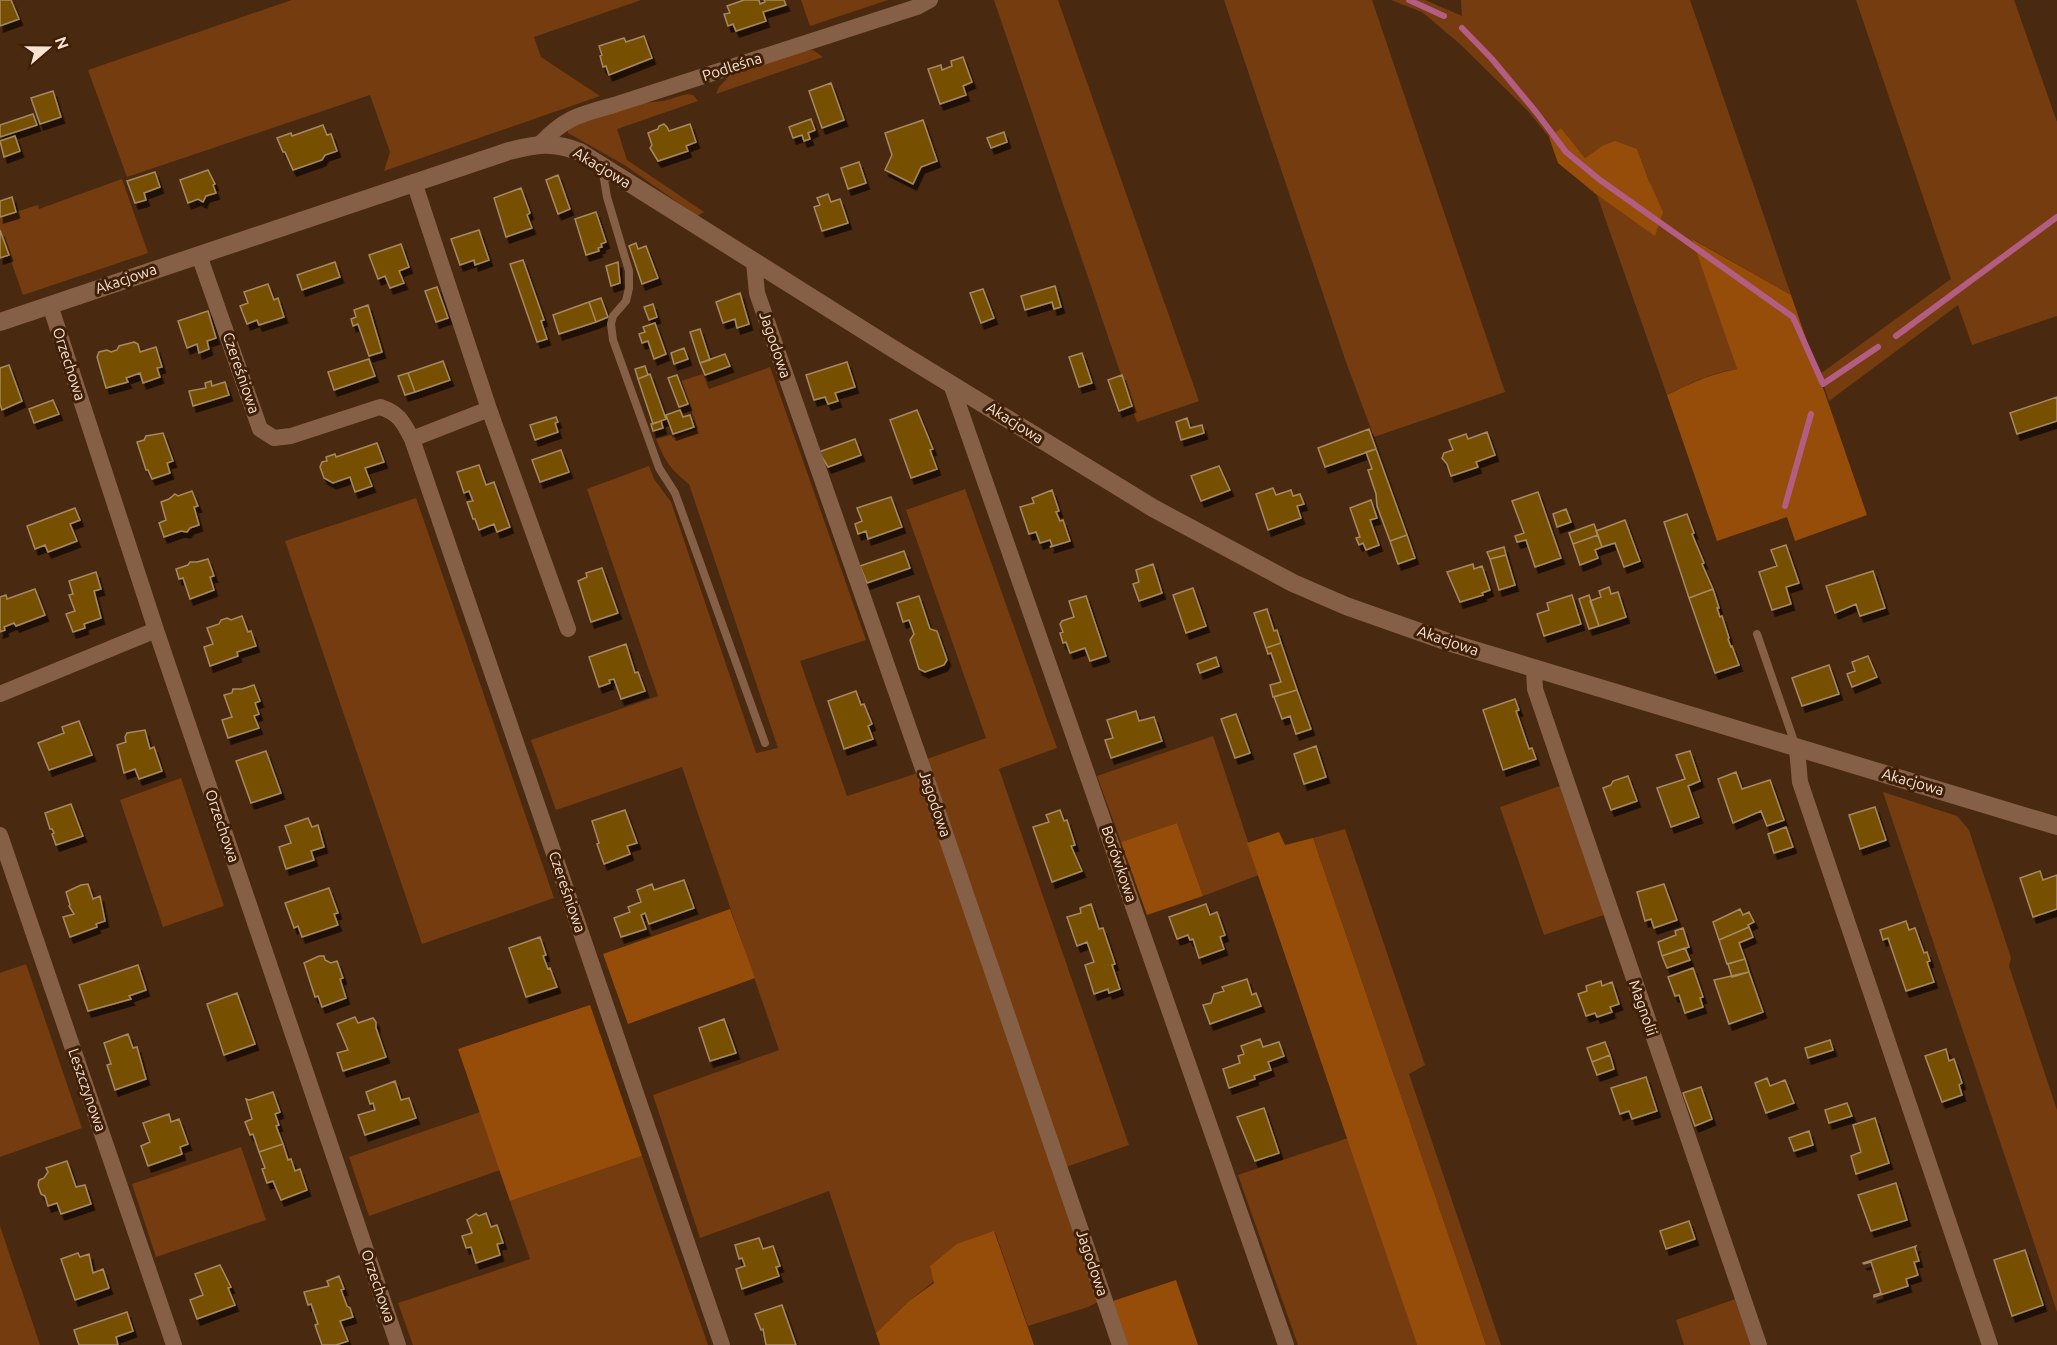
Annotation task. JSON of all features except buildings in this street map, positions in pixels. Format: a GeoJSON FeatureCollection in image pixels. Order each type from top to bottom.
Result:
{"type":"FeatureCollection","features":[{"type":"Feature","properties":{"kind":"street","name":"Podleśna"},"geometry":{"type":"LineString","coordinates":[[541,144],[557,127],[574,116],[883,18],[930,0]]}},
{"type":"Feature","properties":{"kind":"street","name":"Akacjowa"},"geometry":{"type":"LineString","coordinates":[[0,322],[509,151],[541,144],[573,149],[1153,508],[1293,583],[1346,606],[1451,643],[2057,826]]}},
{"type":"Feature","properties":{"kind":"street"},"geometry":{"type":"LineString","coordinates":[[414,183],[489,409],[568,629]]}},
{"type":"Feature","properties":{"kind":"street","name":"Czereśniowa"},"geometry":{"type":"LineString","coordinates":[[199,255],[260,429],[274,438],[291,436],[380,407],[393,411],[401,418],[412,439],[722,1345]]}},
{"type":"Feature","properties":{"kind":"street","name":"Jagodowa"},"geometry":{"type":"LineString","coordinates":[[754,262],[757,293],[1120,1345]]}},
{"type":"Feature","properties":{"kind":"street","name":"Orzechowa"},"geometry":{"type":"LineString","coordinates":[[50,305],[156,630],[398,1345]]}},
{"type":"Feature","properties":{"kind":"street","name":"Borówkowa"},"geometry":{"type":"LineString","coordinates":[[951,384],[1286,1345]]}},
{"type":"Feature","properties":{"kind":"street"},"geometry":{"type":"LineString","coordinates":[[412,439],[489,409]]}},
{"type":"Feature","properties":{"kind":"street"},"geometry":{"type":"LineString","coordinates":[[0,694],[156,630]]}},
{"type":"Feature","properties":{"kind":"street","name":"Magnolii"},"geometry":{"type":"LineString","coordinates":[[1534,669],[1534,689],[1759,1345]]}},
{"type":"Feature","properties":{"kind":"street"},"geometry":{"type":"LineString","coordinates":[[1797,749],[1800,782],[1990,1345]]}},
{"type":"Feature","properties":{"kind":"street","name":"Leszczynowa"},"geometry":{"type":"LineString","coordinates":[[0,835],[174,1345]]}},
{"type":"Feature","properties":{"kind":"lane"},"geometry":{"type":"LineString","coordinates":[[602,167],[607,197],[629,272],[626,301],[613,316],[611,324],[613,340],[659,468],[675,493],[765,743]]}},
{"type":"Feature","properties":{"kind":"lane"},"geometry":{"type":"LineString","coordinates":[[1757,634],[1797,749]]}},
{"type":"Feature","properties":{"kind":"shaded area"},"geometry":{"type":"Polygon","coordinates":[[[292,0],[641,0],[534,37],[541,57],[600,96],[384,171],[390,152],[370,95],[127,177],[88,70],[292,0]]]}},
{"type":"Feature","properties":{"kind":"shaded area"},"geometry":{"type":"Polygon","coordinates":[[[801,0],[888,0],[810,26],[801,0]]]}},
{"type":"Feature","properties":{"kind":"shaded area"},"geometry":{"type":"Polygon","coordinates":[[[994,0],[1058,0],[1199,401],[1137,422],[994,0]]]}},
{"type":"Feature","properties":{"kind":"shaded area"},"geometry":{"type":"Polygon","coordinates":[[[1224,0],[1372,0],[1505,392],[1374,437],[1346,362],[1224,0]]]}},
{"type":"Feature","properties":{"kind":"shaded area"},"geometry":{"type":"Polygon","coordinates":[[[1391,0],[1425,0],[1462,16],[1461,0],[1690,0],[1791,295],[1693,239],[1737,369],[1701,379],[1667,395],[1597,195],[1655,235],[1649,181],[1637,149],[1602,146],[1585,158],[1561,128],[1549,137],[1528,111],[1460,44],[1422,12],[1391,0]]]}},
{"type":"Feature","properties":{"kind":"shaded area"},"geometry":{"type":"Polygon","coordinates":[[[1856,0],[2014,0],[2057,122],[2057,316],[1972,345],[1958,305],[1829,401],[1820,374],[1951,279],[1856,0]]]}},
{"type":"Feature","properties":{"kind":"shaded area"},"geometry":{"type":"Polygon","coordinates":[[[813,50],[823,57],[716,94],[719,87],[732,73],[802,51],[813,50]]]}},
{"type":"Feature","properties":{"kind":"shaded area"},"geometry":{"type":"Polygon","coordinates":[[[687,94],[693,95],[698,101],[617,129],[627,160],[704,212],[697,216],[626,166],[568,133],[568,130],[575,124],[643,103],[663,101],[687,94]]]}},
{"type":"Feature","properties":{"kind":"shaded area"},"geometry":{"type":"Polygon","coordinates":[[[1561,128],[1585,158],[1602,146],[1615,141],[1637,149],[1663,212],[1655,236],[1597,195],[1558,163],[1549,137],[1561,128]]]}},
{"type":"Feature","properties":{"kind":"shaded area"},"geometry":{"type":"Polygon","coordinates":[[[122,179],[148,253],[23,295],[0,229],[0,217],[38,205],[39,209],[122,179]]]}},
{"type":"Feature","properties":{"kind":"shaded area"},"geometry":{"type":"Polygon","coordinates":[[[1692,239],[1791,295],[1867,515],[1795,541],[1787,517],[1717,541],[1667,395],[1701,379],[1737,369],[1692,239]]]}},
{"type":"Feature","properties":{"kind":"shaded area"},"geometry":{"type":"Polygon","coordinates":[[[770,367],[866,640],[800,661],[847,796],[918,773],[1100,1301],[1028,1326],[995,1232],[909,1301],[876,1333],[829,1191],[700,1238],[653,1095],[779,1050],[682,767],[556,810],[531,740],[658,696],[587,489],[649,466],[654,479],[671,502],[756,753],[778,748],[689,484],[669,464],[656,439],[671,435],[673,438],[698,429],[681,381],[703,374],[709,389],[770,367]]]}},
{"type":"Feature","properties":{"kind":"shaded area"},"geometry":{"type":"Polygon","coordinates":[[[965,489],[1057,748],[999,769],[1129,1145],[1066,1167],[927,759],[986,738],[906,510],[965,489]]]}},
{"type":"Feature","properties":{"kind":"shaded area"},"geometry":{"type":"Polygon","coordinates":[[[416,498],[554,898],[422,944],[285,541],[416,498]]]}},
{"type":"Feature","properties":{"kind":"shaded area"},"geometry":{"type":"Polygon","coordinates":[[[1213,736],[1259,875],[1203,896],[1177,823],[1121,842],[1097,776],[1213,736]]]}},
{"type":"Feature","properties":{"kind":"shaded area"},"geometry":{"type":"Polygon","coordinates":[[[181,778],[224,906],[163,927],[120,800],[181,778]]]}},
{"type":"Feature","properties":{"kind":"shaded area"},"geometry":{"type":"Polygon","coordinates":[[[1560,786],[1604,915],[1544,935],[1500,807],[1560,786]]]}},
{"type":"Feature","properties":{"kind":"shaded area"},"geometry":{"type":"Polygon","coordinates":[[[1883,792],[1957,816],[1969,830],[2011,958],[2009,966],[2057,1110],[2057,1312],[1883,792]]]}},
{"type":"Feature","properties":{"kind":"shaded area"},"geometry":{"type":"Polygon","coordinates":[[[1177,823],[1203,896],[1147,915],[1121,842],[1177,823]]]}},
{"type":"Feature","properties":{"kind":"shaded area"},"geometry":{"type":"Polygon","coordinates":[[[1345,829],[1425,1065],[1409,1074],[1501,1345],[1486,1345],[1313,838],[1345,829]]]}},
{"type":"Feature","properties":{"kind":"shaded area"},"geometry":{"type":"Polygon","coordinates":[[[1279,832],[1285,845],[1313,838],[1486,1345],[1417,1345],[1247,843],[1279,832]]]}},
{"type":"Feature","properties":{"kind":"shaded area"},"geometry":{"type":"Polygon","coordinates":[[[730,909],[755,978],[628,1024],[603,954],[730,909]]]}},
{"type":"Feature","properties":{"kind":"shaded area"},"geometry":{"type":"Polygon","coordinates":[[[26,964],[82,1128],[0,1157],[0,973],[26,964]]]}},
{"type":"Feature","properties":{"kind":"shaded area"},"geometry":{"type":"Polygon","coordinates":[[[590,1005],[642,1156],[510,1201],[458,1049],[590,1005]]]}},
{"type":"Feature","properties":{"kind":"shaded area"},"geometry":{"type":"Polygon","coordinates":[[[480,1112],[500,1170],[369,1216],[349,1157],[480,1112]]]}},
{"type":"Feature","properties":{"kind":"shaded area"},"geometry":{"type":"Polygon","coordinates":[[[1348,1138],[1417,1345],[1298,1345],[1238,1175],[1348,1138]]]}},
{"type":"Feature","properties":{"kind":"shaded area"},"geometry":{"type":"Polygon","coordinates":[[[241,1147],[266,1220],[156,1257],[132,1184],[241,1147]]]}},
{"type":"Feature","properties":{"kind":"shaded area"},"geometry":{"type":"Polygon","coordinates":[[[642,1156],[708,1345],[413,1345],[398,1303],[530,1259],[510,1201],[642,1156]]]}},
{"type":"Feature","properties":{"kind":"shaded area"},"geometry":{"type":"Polygon","coordinates":[[[0,1226],[40,1345],[0,1345],[0,1226]]]}},
{"type":"Feature","properties":{"kind":"shaded area"},"geometry":{"type":"Polygon","coordinates":[[[994,1231],[1034,1345],[880,1345],[876,1333],[909,1301],[934,1283],[930,1266],[957,1244],[994,1231]]]}},
{"type":"Feature","properties":{"kind":"shaded area"},"geometry":{"type":"Polygon","coordinates":[[[1176,1280],[1198,1345],[1128,1345],[1113,1301],[1176,1280]]]}},
{"type":"Feature","properties":{"kind":"shaded area"},"geometry":{"type":"Polygon","coordinates":[[[1735,1299],[1751,1345],[1684,1345],[1676,1320],[1735,1299]]]}},
{"type":"Feature","properties":{"kind":"waterway"},"geometry":{"type":"LineString","coordinates":[[1409,0],[1444,16]]}},
{"type":"Feature","properties":{"kind":"waterway"},"geometry":{"type":"LineString","coordinates":[[1462,28],[1492,59],[1566,152],[1600,180],[1793,317],[1823,384],[1878,347]]}},
{"type":"Feature","properties":{"kind":"waterway"},"geometry":{"type":"LineString","coordinates":[[1896,336],[2057,217]]}},
{"type":"Feature","properties":{"kind":"waterway"},"geometry":{"type":"LineString","coordinates":[[1785,506],[1811,414]]}}]}
